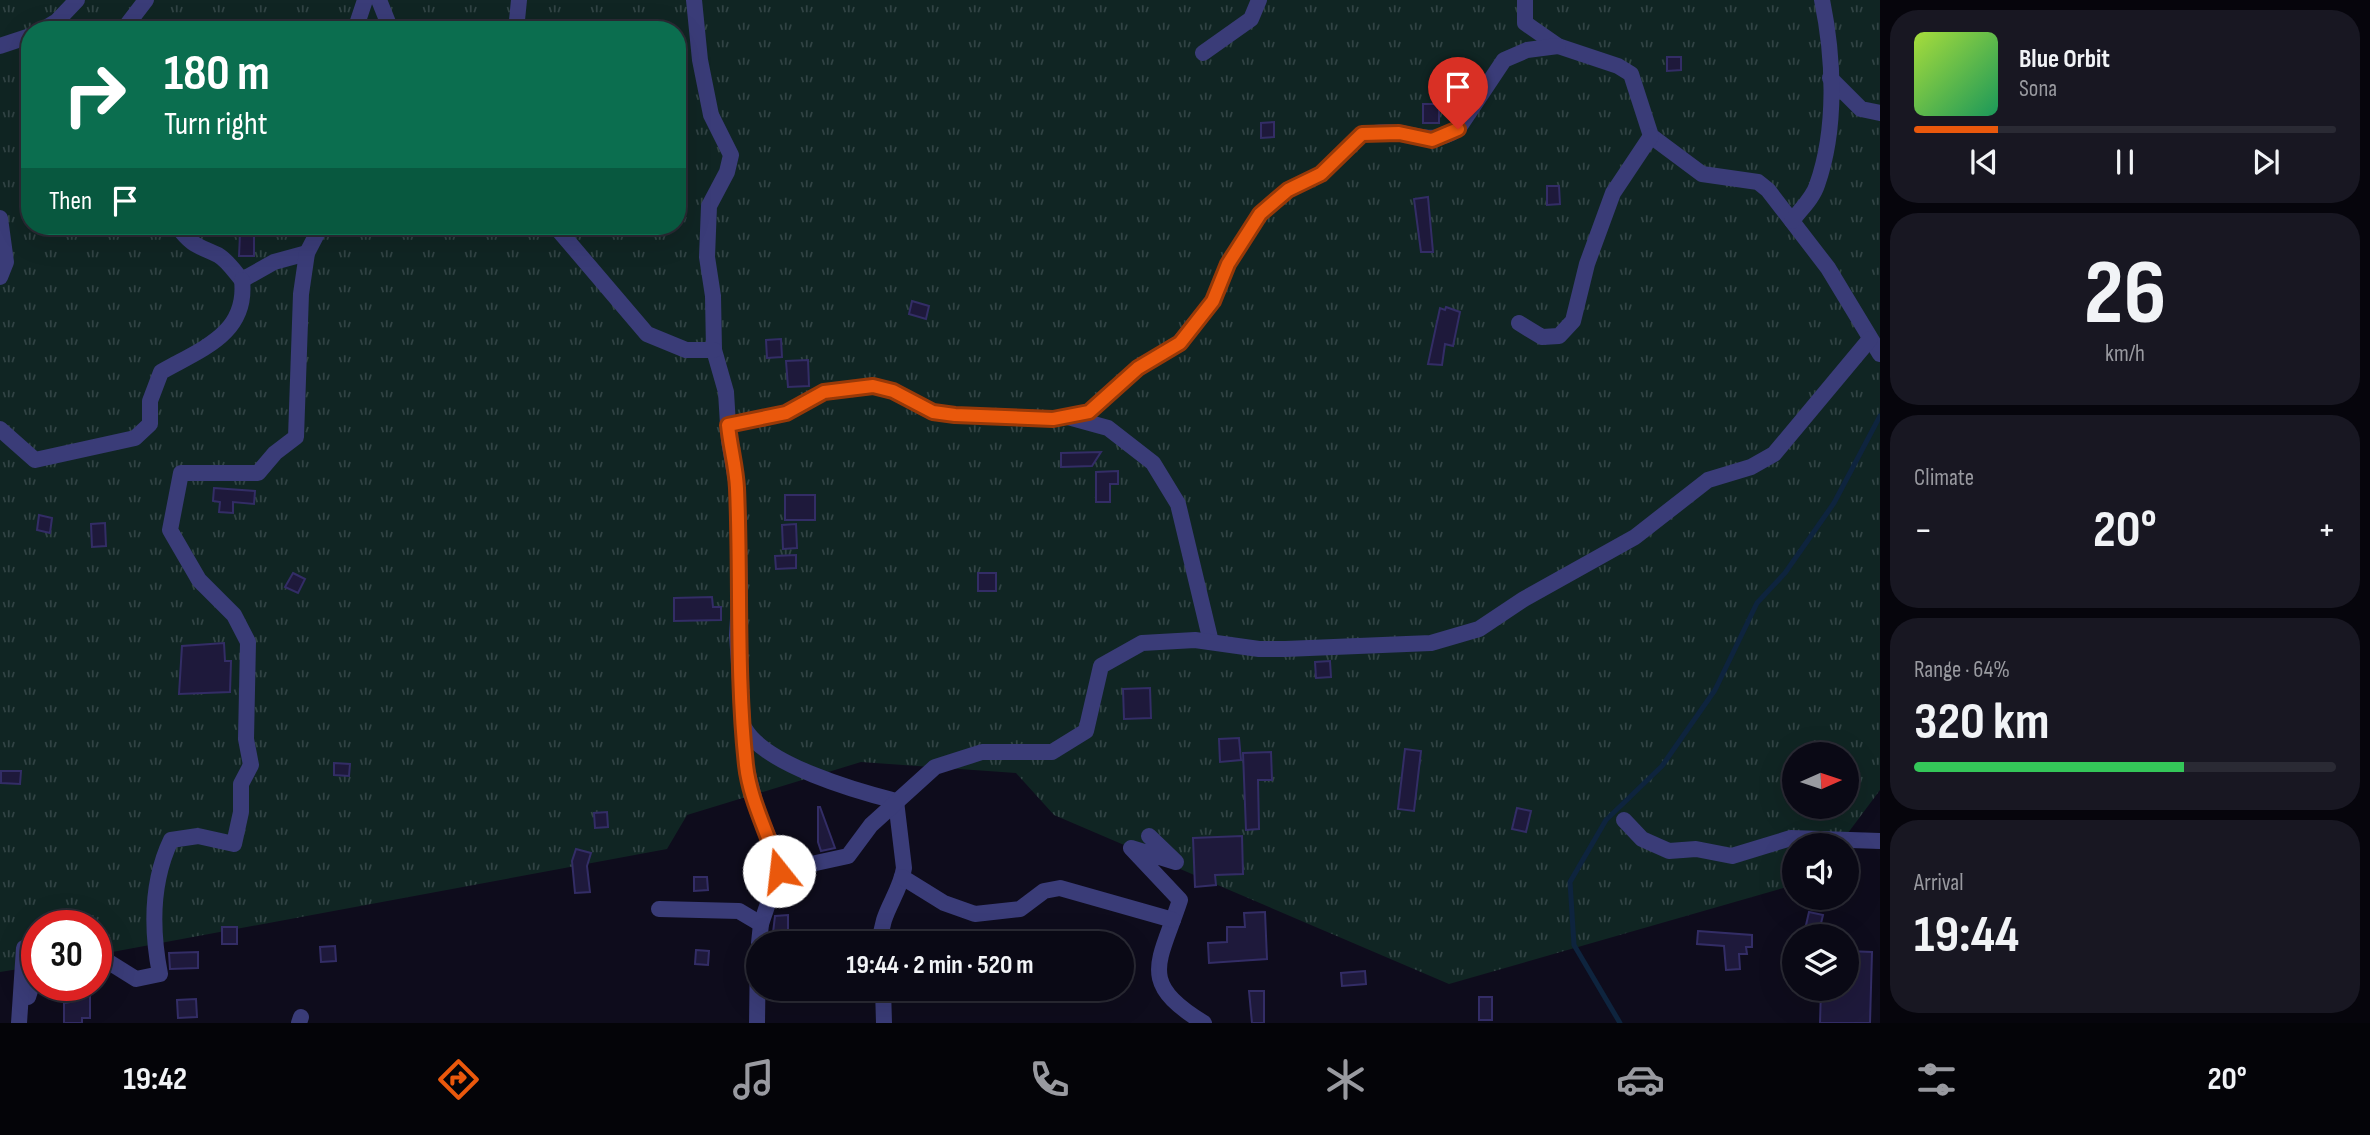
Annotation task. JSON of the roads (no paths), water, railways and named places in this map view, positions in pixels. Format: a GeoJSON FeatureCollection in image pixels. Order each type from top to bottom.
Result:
{"type":"FeatureCollection","features":[{"type":"Feature","properties":{"kind":"street"},"geometry":{"type":"LineString","coordinates":[[64,21],[77,0]]}},
{"type":"Feature","properties":{"kind":"street"},"geometry":{"type":"LineString","coordinates":[[130,21],[146,0]]}},
{"type":"Feature","properties":{"kind":"street"},"geometry":{"type":"LineString","coordinates":[[358,21],[365,0]]}},
{"type":"Feature","properties":{"kind":"street"},"geometry":{"type":"LineString","coordinates":[[379,0],[387,21]]}},
{"type":"Feature","properties":{"kind":"street"},"geometry":{"type":"LineString","coordinates":[[517,21],[519,0]]}},
{"type":"Feature","properties":{"kind":"street"},"geometry":{"type":"LineString","coordinates":[[694,0],[700,60],[710,115],[731,155],[727,172],[709,205],[707,257],[713,296],[714,350],[726,392],[737,487],[740,586],[737,635],[748,778],[779,871],[760,931]]}},
{"type":"Feature","properties":{"kind":"street"},"geometry":{"type":"LineString","coordinates":[[1203,52],[1245,25],[1259,0]]}},
{"type":"Feature","properties":{"kind":"street"},"geometry":{"type":"LineString","coordinates":[[1525,0],[1525,23],[1558,46],[1618,66],[1631,74],[1651,136],[1702,174],[1758,182],[1828,268],[1880,354]]}},
{"type":"Feature","properties":{"kind":"street"},"geometry":{"type":"LineString","coordinates":[[1792,221],[1816,187],[1828,125],[1828,28],[1822,0]]}},
{"type":"Feature","properties":{"kind":"street"},"geometry":{"type":"LineString","coordinates":[[0,46],[21,39]]}},
{"type":"Feature","properties":{"kind":"street"},"geometry":{"type":"LineString","coordinates":[[728,425],[786,413],[824,392],[873,386],[893,391],[933,412],[944,414],[1053,419],[1089,412],[1138,368],[1180,343],[1213,301],[1228,264],[1260,214],[1288,190],[1321,174],[1362,134],[1399,133],[1432,140],[1447,136],[1458,129],[1504,60],[1527,50],[1558,46]]}},
{"type":"Feature","properties":{"kind":"street"},"geometry":{"type":"LineString","coordinates":[[1830,78],[1861,109],[1880,113]]}},
{"type":"Feature","properties":{"kind":"street"},"geometry":{"type":"LineString","coordinates":[[1519,323],[1542,337],[1559,336],[1573,321],[1587,264],[1613,193],[1651,136]]}},
{"type":"Feature","properties":{"kind":"street"},"geometry":{"type":"LineString","coordinates":[[0,218],[6,262],[0,277]]}},
{"type":"Feature","properties":{"kind":"street"},"geometry":{"type":"LineString","coordinates":[[0,429],[35,460],[135,438],[150,424],[150,401],[161,372],[221,338],[233,324],[244,298],[242,280],[220,256],[199,249],[184,235]]}},
{"type":"Feature","properties":{"kind":"street"},"geometry":{"type":"LineString","coordinates":[[112,964],[136,979],[160,974],[153,920],[160,862],[171,840],[198,836],[234,844],[241,812],[241,784],[251,765],[246,739],[248,642],[234,615],[199,580],[170,530],[181,473],[258,474],[275,453],[296,437],[302,294],[307,253],[316,235]]}},
{"type":"Feature","properties":{"kind":"street"},"geometry":{"type":"LineString","coordinates":[[563,235],[647,334],[686,350],[714,350]]}},
{"type":"Feature","properties":{"kind":"street"},"geometry":{"type":"LineString","coordinates":[[242,280],[274,262],[307,253]]}},
{"type":"Feature","properties":{"kind":"street"},"geometry":{"type":"LineString","coordinates":[[779,871],[848,856],[871,825],[935,767],[982,752],[1052,752],[1086,731],[1101,666],[1142,643],[1195,639],[1285,649],[1431,643],[1479,629],[1524,599],[1635,537],[1708,480],[1751,467],[1774,454],[1870,339]]}},
{"type":"Feature","properties":{"kind":"street"},"geometry":{"type":"LineString","coordinates":[[1066,416],[1108,428],[1153,463],[1178,504],[1211,642]]}},
{"type":"Feature","properties":{"kind":"street"},"geometry":{"type":"LineString","coordinates":[[745,728],[753,743],[821,779],[896,801]]}},
{"type":"Feature","properties":{"kind":"street"},"geometry":{"type":"LineString","coordinates":[[882,931],[883,916],[902,877],[896,801]]}},
{"type":"Feature","properties":{"kind":"street"},"geometry":{"type":"LineString","coordinates":[[1624,820],[1642,839],[1669,851],[1696,849],[1732,856],[1791,838],[1880,841]]}},
{"type":"Feature","properties":{"kind":"street"},"geometry":{"type":"LineString","coordinates":[[1149,836],[1175,862],[1130,848],[1180,900],[1159,972],[1162,990],[1176,1006],[1204,1023]]}},
{"type":"Feature","properties":{"kind":"street"},"geometry":{"type":"LineString","coordinates":[[902,877],[944,903],[975,914],[1020,909],[1044,891],[1060,888],[1173,920]]}},
{"type":"Feature","properties":{"kind":"street"},"geometry":{"type":"LineString","coordinates":[[659,909],[739,911],[761,924]]}},
{"type":"Feature","properties":{"kind":"street"},"geometry":{"type":"LineString","coordinates":[[20,1023],[21,1001]]}},
{"type":"Feature","properties":{"kind":"street"},"geometry":{"type":"LineString","coordinates":[[20,1023],[27,1001]]}},
{"type":"Feature","properties":{"kind":"street"},"geometry":{"type":"LineString","coordinates":[[758,1001],[759,1023]]}},
{"type":"Feature","properties":{"kind":"street"},"geometry":{"type":"LineString","coordinates":[[883,1001],[884,1023]]}},
{"type":"Feature","properties":{"kind":"waterway"},"geometry":{"type":"LineString","coordinates":[[1620,1023],[1574,945],[1570,882],[1606,820],[1662,766],[1715,690],[1757,603],[1785,573],[1834,503],[1880,416]]}}]}
